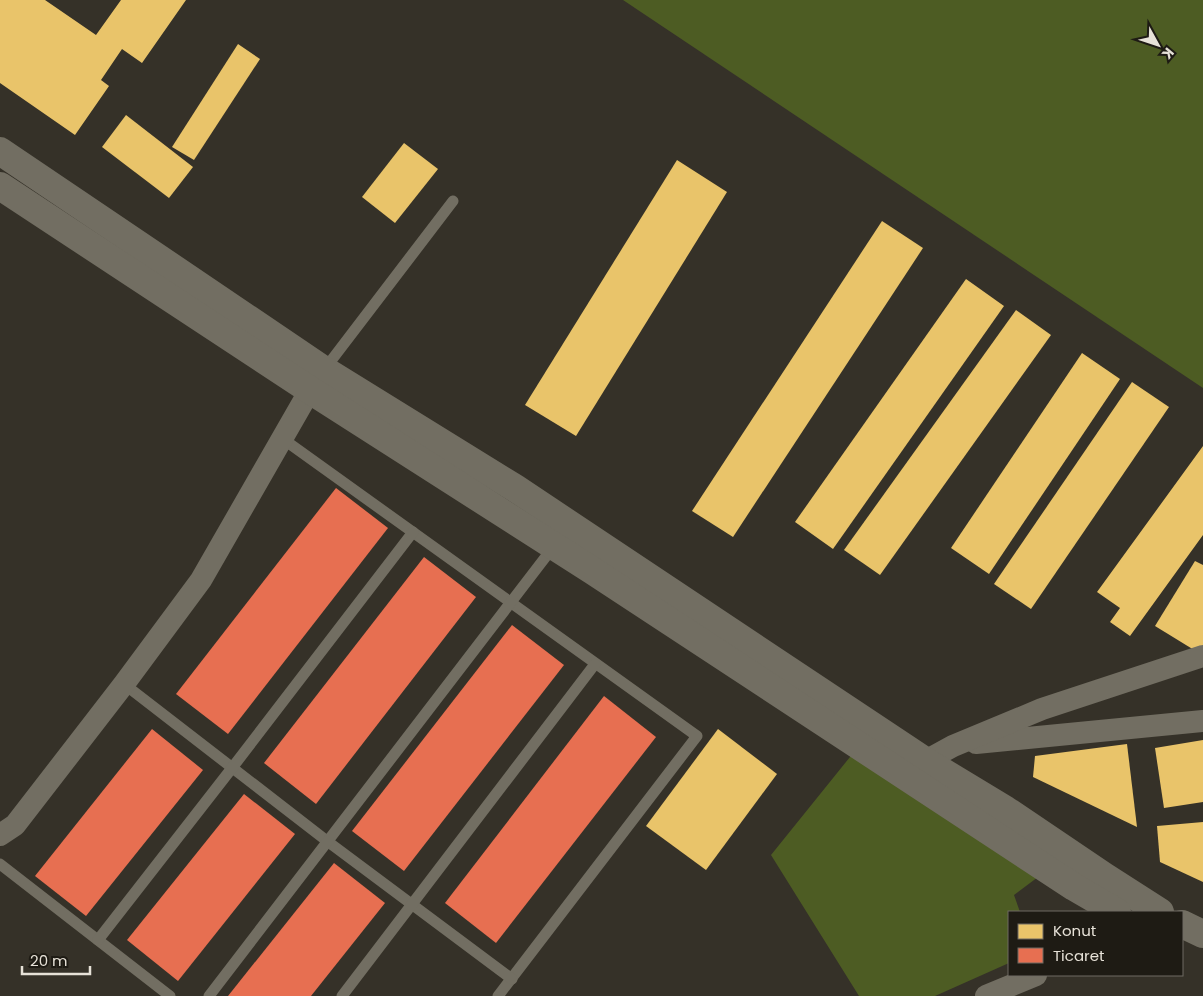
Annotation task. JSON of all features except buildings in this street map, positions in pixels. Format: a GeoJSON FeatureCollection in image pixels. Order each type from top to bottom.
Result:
{"type":"FeatureCollection","features":[{"type":"Feature","properties":{"kind":"street"},"geometry":{"type":"LineString","coordinates":[[0,151],[317,380],[554,546],[914,768],[1006,810],[1158,911]]}},
{"type":"Feature","properties":{"kind":"street"},"geometry":{"type":"LineString","coordinates":[[0,186],[317,380],[515,488],[914,768],[1074,887],[1115,911]]}},
{"type":"Feature","properties":{"kind":"street"},"geometry":{"type":"LineString","coordinates":[[0,835],[15,825],[124,684],[201,580],[317,380]]}},
{"type":"Feature","properties":{"kind":"street"},"geometry":{"type":"LineString","coordinates":[[914,768],[953,746],[1042,709],[1203,656]]}},
{"type":"Feature","properties":{"kind":"street"},"geometry":{"type":"LineString","coordinates":[[953,746],[1203,722]]}},
{"type":"Feature","properties":{"kind":"street"},"geometry":{"type":"LineString","coordinates":[[1183,924],[1203,934]]}},
{"type":"Feature","properties":{"kind":"street"},"geometry":{"type":"LineString","coordinates":[[986,996],[1034,976]]}},
{"type":"Feature","properties":{"kind":"lane"},"geometry":{"type":"LineString","coordinates":[[317,380],[454,201]]}},
{"type":"Feature","properties":{"kind":"lane"},"geometry":{"type":"LineString","coordinates":[[283,439],[697,736],[498,996]]}},
{"type":"Feature","properties":{"kind":"lane"},"geometry":{"type":"LineString","coordinates":[[98,940],[413,532]]}},
{"type":"Feature","properties":{"kind":"lane"},"geometry":{"type":"LineString","coordinates":[[209,996],[554,546]]}},
{"type":"Feature","properties":{"kind":"lane"},"geometry":{"type":"LineString","coordinates":[[342,996],[595,664]]}},
{"type":"Feature","properties":{"kind":"lane"},"geometry":{"type":"LineString","coordinates":[[124,684],[327,841],[512,978]]}},
{"type":"Feature","properties":{"kind":"lane"},"geometry":{"type":"LineString","coordinates":[[0,864],[170,996]]}},
{"type":"Feature","properties":{"kind":"green space"},"geometry":{"type":"Polygon","coordinates":[[[623,0],[1203,0],[1203,388],[623,0]]]}},
{"type":"Feature","properties":{"kind":"green space"},"geometry":{"type":"Polygon","coordinates":[[[854,752],[1042,874],[1014,895],[1020,911],[1008,911],[1008,963],[935,996],[859,996],[771,855],[854,752]]]}}]}
